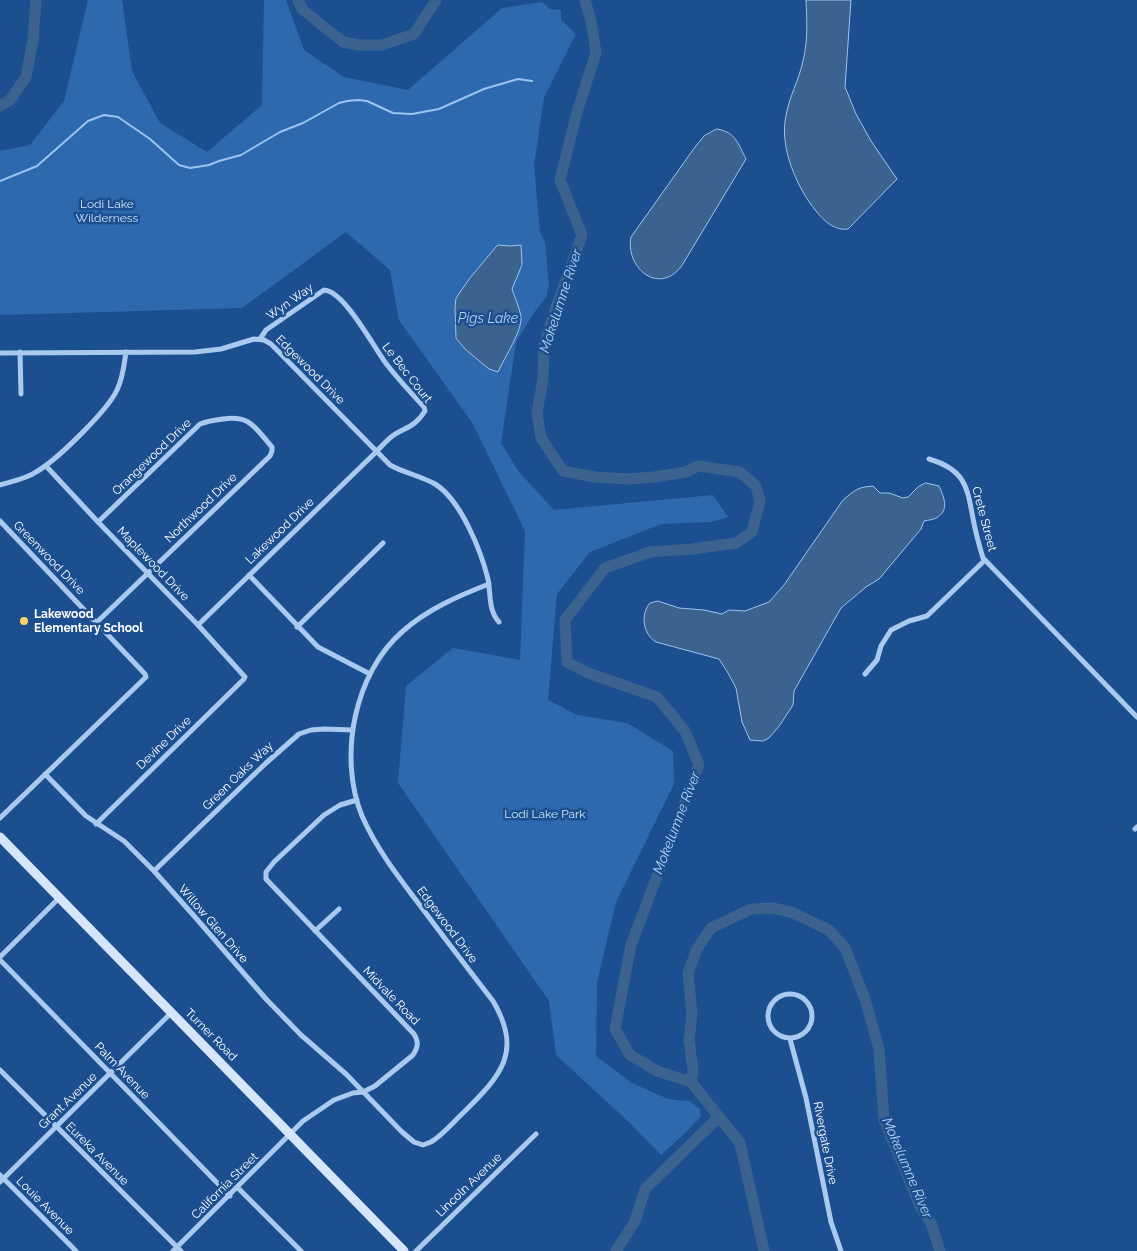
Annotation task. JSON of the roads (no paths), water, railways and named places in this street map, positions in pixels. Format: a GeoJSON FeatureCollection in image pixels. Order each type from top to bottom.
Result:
{"type":"FeatureCollection","features":[{"type":"Feature","properties":{"kind":"main road","name":"Turner Road"},"geometry":{"type":"LineString","coordinates":[[0,837],[404,1251]]}},
{"type":"Feature","properties":{"kind":"street","name":"Wyn Way"},"geometry":{"type":"LineString","coordinates":[[260,339],[266,330],[324,290],[334,295]]}},
{"type":"Feature","properties":{"kind":"street","name":"Le Bec Court"},"geometry":{"type":"LineString","coordinates":[[334,295],[363,327],[374,348],[387,366],[425,410],[409,428],[396,433],[376,452]]}},
{"type":"Feature","properties":{"kind":"street","name":"Edgewood Drive"},"geometry":{"type":"LineString","coordinates":[[0,353],[195,352],[221,349],[254,339],[260,339],[272,344],[390,465],[434,484],[446,492],[454,501],[460,510],[484,565],[489,584],[492,611],[494,617],[499,622]]}},
{"type":"Feature","properties":{"kind":"street"},"geometry":{"type":"LineString","coordinates":[[20,352],[21,394]]}},
{"type":"Feature","properties":{"kind":"street"},"geometry":{"type":"LineString","coordinates":[[0,485],[35,473],[46,466],[99,415],[112,400],[123,374],[126,352]]}},
{"type":"Feature","properties":{"kind":"street","name":"Orangewood Drive"},"geometry":{"type":"LineString","coordinates":[[98,522],[200,424],[207,421],[235,417],[242,418],[249,422],[273,449]]}},
{"type":"Feature","properties":{"kind":"street","name":"Northwood Drive"},"geometry":{"type":"LineString","coordinates":[[97,622],[270,456],[273,449]]}},
{"type":"Feature","properties":{"kind":"street","name":"Lakewood Drive"},"geometry":{"type":"LineString","coordinates":[[198,625],[376,452]]}},
{"type":"Feature","properties":{"kind":"street","name":"Crete Street"},"geometry":{"type":"LineString","coordinates":[[929,459],[941,463],[962,479],[968,490],[975,528],[985,560],[1137,717]]}},
{"type":"Feature","properties":{"kind":"street","name":"Maplewood Drive"},"geometry":{"type":"LineString","coordinates":[[46,466],[245,676]]}},
{"type":"Feature","properties":{"kind":"street","name":"Greenwood Drive"},"geometry":{"type":"LineString","coordinates":[[0,521],[97,622],[146,677],[46,774]]}},
{"type":"Feature","properties":{"kind":"street"},"geometry":{"type":"LineString","coordinates":[[298,627],[383,543]]}},
{"type":"Feature","properties":{"kind":"street"},"geometry":{"type":"LineString","coordinates":[[865,674],[877,660],[880,646],[892,630],[909,621],[927,616],[985,560]]}},
{"type":"Feature","properties":{"kind":"street"},"geometry":{"type":"LineString","coordinates":[[249,575],[318,647],[370,674]]}},
{"type":"Feature","properties":{"kind":"street","name":"Edgewood Drive"},"geometry":{"type":"LineString","coordinates":[[364,1092],[402,1132],[414,1142],[423,1145],[431,1142],[486,1089],[499,1074],[503,1065],[507,1040],[500,1013],[493,1001],[392,869],[370,832],[357,800],[352,759],[353,730],[359,704],[370,674],[387,647],[402,631],[421,616],[452,599],[489,584]]}},
{"type":"Feature","properties":{"kind":"street","name":"Devine Drive"},"geometry":{"type":"LineString","coordinates":[[96,824],[245,676]]}},
{"type":"Feature","properties":{"kind":"street","name":"Green Oaks Way"},"geometry":{"type":"LineString","coordinates":[[154,871],[266,763],[299,734],[324,728],[353,730]]}},
{"type":"Feature","properties":{"kind":"street"},"geometry":{"type":"LineString","coordinates":[[0,818],[46,774]]}},
{"type":"Feature","properties":{"kind":"street","name":"Willow Glen Drive"},"geometry":{"type":"LineString","coordinates":[[46,774],[86,816],[124,841],[154,871],[266,999],[301,1035],[364,1092]]}},
{"type":"Feature","properties":{"kind":"street","name":"Midvale Road"},"geometry":{"type":"LineString","coordinates":[[357,800],[330,810],[274,862],[266,872],[268,882],[417,1039],[417,1049],[413,1055],[375,1086],[364,1092]]}},
{"type":"Feature","properties":{"kind":"street"},"geometry":{"type":"LineString","coordinates":[[0,958],[59,898]]}},
{"type":"Feature","properties":{"kind":"street"},"geometry":{"type":"LineString","coordinates":[[315,931],[339,909]]}},
{"type":"Feature","properties":{"kind":"street","name":"Palm Avenue"},"geometry":{"type":"LineString","coordinates":[[0,958],[110,1074],[230,1196]]}},
{"type":"Feature","properties":{"kind":"street"},"geometry":{"type":"LineString","coordinates":[[792,994],[801,996],[808,1001],[812,1009],[813,1018],[805,1034],[790,1039],[777,1035],[771,1029],[768,1013],[771,1005],[777,998],[792,994]]}},
{"type":"Feature","properties":{"kind":"street","name":"Grant Avenue"},"geometry":{"type":"LineString","coordinates":[[1,1178],[171,1013]]}},
{"type":"Feature","properties":{"kind":"street","name":"Rivergate Drive"},"geometry":{"type":"LineString","coordinates":[[790,1039],[806,1098],[831,1222],[841,1251]]}},
{"type":"Feature","properties":{"kind":"street","name":"Eureka Avenue"},"geometry":{"type":"LineString","coordinates":[[0,1070],[177,1250]]}},
{"type":"Feature","properties":{"kind":"street"},"geometry":{"type":"LineString","coordinates":[[291,1134],[303,1121],[334,1100],[353,1093],[364,1092]]}},
{"type":"Feature","properties":{"kind":"street","name":"California Street"},"geometry":{"type":"LineString","coordinates":[[177,1250],[291,1134]]}},
{"type":"Feature","properties":{"kind":"street","name":"Lincoln Avenue"},"geometry":{"type":"LineString","coordinates":[[416,1251],[536,1134]]}},
{"type":"Feature","properties":{"kind":"street","name":"Louie Avenue"},"geometry":{"type":"LineString","coordinates":[[1,1178],[76,1251]]}},
{"type":"Feature","properties":{"kind":"street"},"geometry":{"type":"LineString","coordinates":[[238,1188],[301,1251]]}},
{"type":"Feature","properties":{"kind":"water"},"geometry":{"type":"Polygon","coordinates":[[[806,0],[851,0],[845,87],[856,114],[871,141],[897,179],[848,229],[830,225],[816,211],[802,191],[787,154],[784,128],[787,109],[805,53],[807,31],[806,0]]]}},
{"type":"Feature","properties":{"kind":"water"},"geometry":{"type":"Polygon","coordinates":[[[717,129],[728,133],[736,140],[746,159],[681,267],[672,275],[662,279],[653,278],[645,274],[638,267],[633,258],[630,248],[631,237],[695,147],[704,136],[717,129]]]}},
{"type":"Feature","properties":{"kind":"water","name":"Pigs Lake"},"geometry":{"type":"Polygon","coordinates":[[[498,245],[521,245],[522,265],[512,289],[521,316],[521,322],[498,372],[489,369],[465,349],[456,338],[455,308],[456,298],[498,245]]]}},
{"type":"Feature","properties":{"kind":"water"},"geometry":{"type":"Polygon","coordinates":[[[926,483],[939,486],[945,504],[943,512],[932,520],[924,521],[921,529],[879,579],[866,587],[841,608],[794,691],[793,705],[769,738],[763,741],[750,740],[742,722],[736,688],[719,659],[656,642],[648,634],[644,619],[650,603],[658,601],[679,608],[722,614],[729,610],[745,611],[769,602],[784,585],[843,500],[860,488],[873,486],[880,493],[889,493],[903,498],[908,497],[918,487],[926,483]]]}},
{"type":"Feature","properties":{"kind":"waterway","name":"Mokelumne River"},"geometry":{"type":"LineString","coordinates":[[0,106],[10,100],[26,77],[33,40],[36,0]]}},
{"type":"Feature","properties":{"kind":"waterway","name":"Mokelumne River"},"geometry":{"type":"LineString","coordinates":[[298,0],[302,9],[343,42],[358,45],[382,45],[414,34],[436,0]]}},
{"type":"Feature","properties":{"kind":"waterway","name":"Mokelumne River"},"geometry":{"type":"LineString","coordinates":[[585,0],[591,21],[596,53],[577,112],[560,180],[582,235],[544,345],[543,379],[537,413],[541,438],[563,471],[595,477],[628,479],[686,472],[698,466],[740,472],[756,486],[760,501],[752,532],[736,543],[650,552],[605,568],[565,620],[567,662],[588,673],[657,697],[685,731],[699,765],[631,945],[615,1029],[630,1055],[657,1071],[691,1082],[693,1071],[689,1040],[692,1015],[688,973],[697,949],[711,928],[751,909],[772,908],[791,912],[829,930],[845,948],[865,999],[879,1049],[884,1120],[921,1208],[931,1223],[940,1251]]}},
{"type":"Feature","properties":{"kind":"waterway"},"geometry":{"type":"LineString","coordinates":[[0,181],[37,166],[88,121],[104,115],[118,117],[150,139],[179,165],[190,168],[209,165],[241,155],[280,132],[303,123],[339,103],[358,100],[367,101],[393,113],[412,114],[439,109],[484,89],[518,79],[532,81]]}},
{"type":"Feature","properties":{"kind":"waterway"},"geometry":{"type":"LineString","coordinates":[[691,1082],[740,1143],[764,1251]]}},
{"type":"Feature","properties":{"kind":"waterway"},"geometry":{"type":"LineString","coordinates":[[616,1251],[635,1221],[645,1189],[719,1117]]}},
{"type":"Feature","properties":{"kind":"place","name":"Lakewood Elementary School"},"geometry":{"type":"Point","coordinates":[24,621]}},
{"type":"Feature","properties":{"kind":"park label","name":"Lodi Lake Wilderness"},"geometry":{"type":"Point","coordinates":[107,211]}},
{"type":"Feature","properties":{"kind":"park label","name":"Lodi Lake Park"},"geometry":{"type":"Point","coordinates":[545,814]}}]}
